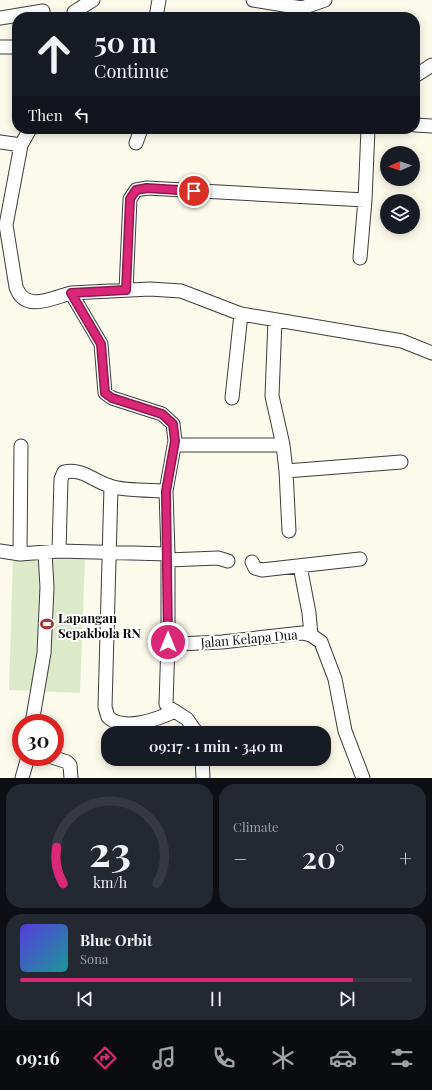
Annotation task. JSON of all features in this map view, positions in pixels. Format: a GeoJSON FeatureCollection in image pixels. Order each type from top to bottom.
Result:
{"type":"FeatureCollection","features":[{"type":"Feature","properties":{"kind":"street"},"geometry":{"type":"LineString","coordinates":[[74,12],[93,0]]}},
{"type":"Feature","properties":{"kind":"street"},"geometry":{"type":"LineString","coordinates":[[157,12],[159,0]]}},
{"type":"Feature","properties":{"kind":"street"},"geometry":{"type":"LineString","coordinates":[[253,0],[302,12],[325,0]]}},
{"type":"Feature","properties":{"kind":"street"},"geometry":{"type":"LineString","coordinates":[[28,12],[42,9]]}},
{"type":"Feature","properties":{"kind":"street"},"geometry":{"type":"LineString","coordinates":[[0,18],[12,15]]}},
{"type":"Feature","properties":{"kind":"street"},"geometry":{"type":"LineString","coordinates":[[0,47],[12,47]]}},
{"type":"Feature","properties":{"kind":"street"},"geometry":{"type":"LineString","coordinates":[[420,73],[432,65]]}},
{"type":"Feature","properties":{"kind":"street"},"geometry":{"type":"LineString","coordinates":[[420,125],[432,126]]}},
{"type":"Feature","properties":{"kind":"street"},"geometry":{"type":"LineString","coordinates":[[27,134],[21,145],[3,225],[16,287],[23,300],[36,302],[71,293],[126,290],[181,291],[241,314],[402,341],[432,353]]}},
{"type":"Feature","properties":{"kind":"street"},"geometry":{"type":"LineString","coordinates":[[136,144],[139,134]]}},
{"type":"Feature","properties":{"kind":"street"},"geometry":{"type":"LineString","coordinates":[[360,258],[365,200],[368,134]]}},
{"type":"Feature","properties":{"kind":"street"},"geometry":{"type":"LineString","coordinates":[[0,142],[21,145]]}},
{"type":"Feature","properties":{"kind":"street"},"geometry":{"type":"LineString","coordinates":[[126,290],[130,199],[136,190],[147,188],[365,200]]}},
{"type":"Feature","properties":{"kind":"street"},"geometry":{"type":"LineString","coordinates":[[71,293],[101,344],[105,393],[112,398],[162,414],[173,424],[175,433],[174,445],[166,491],[168,642],[165,694],[168,707],[187,719],[192,726]]}},
{"type":"Feature","properties":{"kind":"street"},"geometry":{"type":"LineString","coordinates":[[232,398],[241,314]]}},
{"type":"Feature","properties":{"kind":"street"},"geometry":{"type":"LineString","coordinates":[[275,320],[272,396],[284,445],[289,531]]}},
{"type":"Feature","properties":{"kind":"street"},"geometry":{"type":"LineString","coordinates":[[174,445],[284,445]]}},
{"type":"Feature","properties":{"kind":"street"},"geometry":{"type":"LineString","coordinates":[[20,554],[21,446]]}},
{"type":"Feature","properties":{"kind":"street"},"geometry":{"type":"LineString","coordinates":[[286,471],[401,462]]}},
{"type":"Feature","properties":{"kind":"street"},"geometry":{"type":"LineString","coordinates":[[59,551],[62,475],[64,472],[73,470],[82,472],[111,486],[166,491]]}},
{"type":"Feature","properties":{"kind":"street"},"geometry":{"type":"LineString","coordinates":[[111,486],[105,707],[108,717],[118,723],[152,721],[175,711]]}},
{"type":"Feature","properties":{"kind":"street"},"geometry":{"type":"LineString","coordinates":[[0,551],[20,554],[59,551],[168,557],[218,558],[228,561]]}},
{"type":"Feature","properties":{"kind":"street"},"geometry":{"type":"LineString","coordinates":[[34,714],[44,653],[47,587],[45,553]]}},
{"type":"Feature","properties":{"kind":"street"},"geometry":{"type":"LineString","coordinates":[[252,562],[259,570],[360,559]]}},
{"type":"Feature","properties":{"kind":"street"},"geometry":{"type":"LineString","coordinates":[[300,566],[309,613],[311,635]]}},
{"type":"Feature","properties":{"kind":"street","name":"Jalan Kelapa Dua"},"geometry":{"type":"LineString","coordinates":[[168,642],[178,644],[222,642],[296,634],[311,635],[322,642],[335,679],[346,731],[363,778]]}},
{"type":"Feature","properties":{"kind":"street"},"geometry":{"type":"LineString","coordinates":[[64,761],[70,765],[70,778]]}},
{"type":"Feature","properties":{"kind":"street"},"geometry":{"type":"LineString","coordinates":[[22,778],[25,766]]}},
{"type":"Feature","properties":{"kind":"street"},"geometry":{"type":"LineString","coordinates":[[202,766],[203,778]]}},
{"type":"Feature","properties":{"kind":"green space","name":"Lapangan Sepakbola RN"},"geometry":{"type":"Polygon","coordinates":[[[13,556],[85,558],[80,693],[9,690],[13,556]]]}},
{"type":"Feature","properties":{"kind":"place","name":"Lapangan Sepakbola RN"},"geometry":{"type":"Point","coordinates":[47,624]}},
{"type":"Feature","properties":{"kind":"route"},"geometry":{"type":"LineString","coordinates":[[168,642],[166,491],[175,441],[173,424],[162,414],[112,398],[105,393],[103,349],[71,293],[126,290],[130,199],[136,190],[147,188],[194,191]]}}]}
